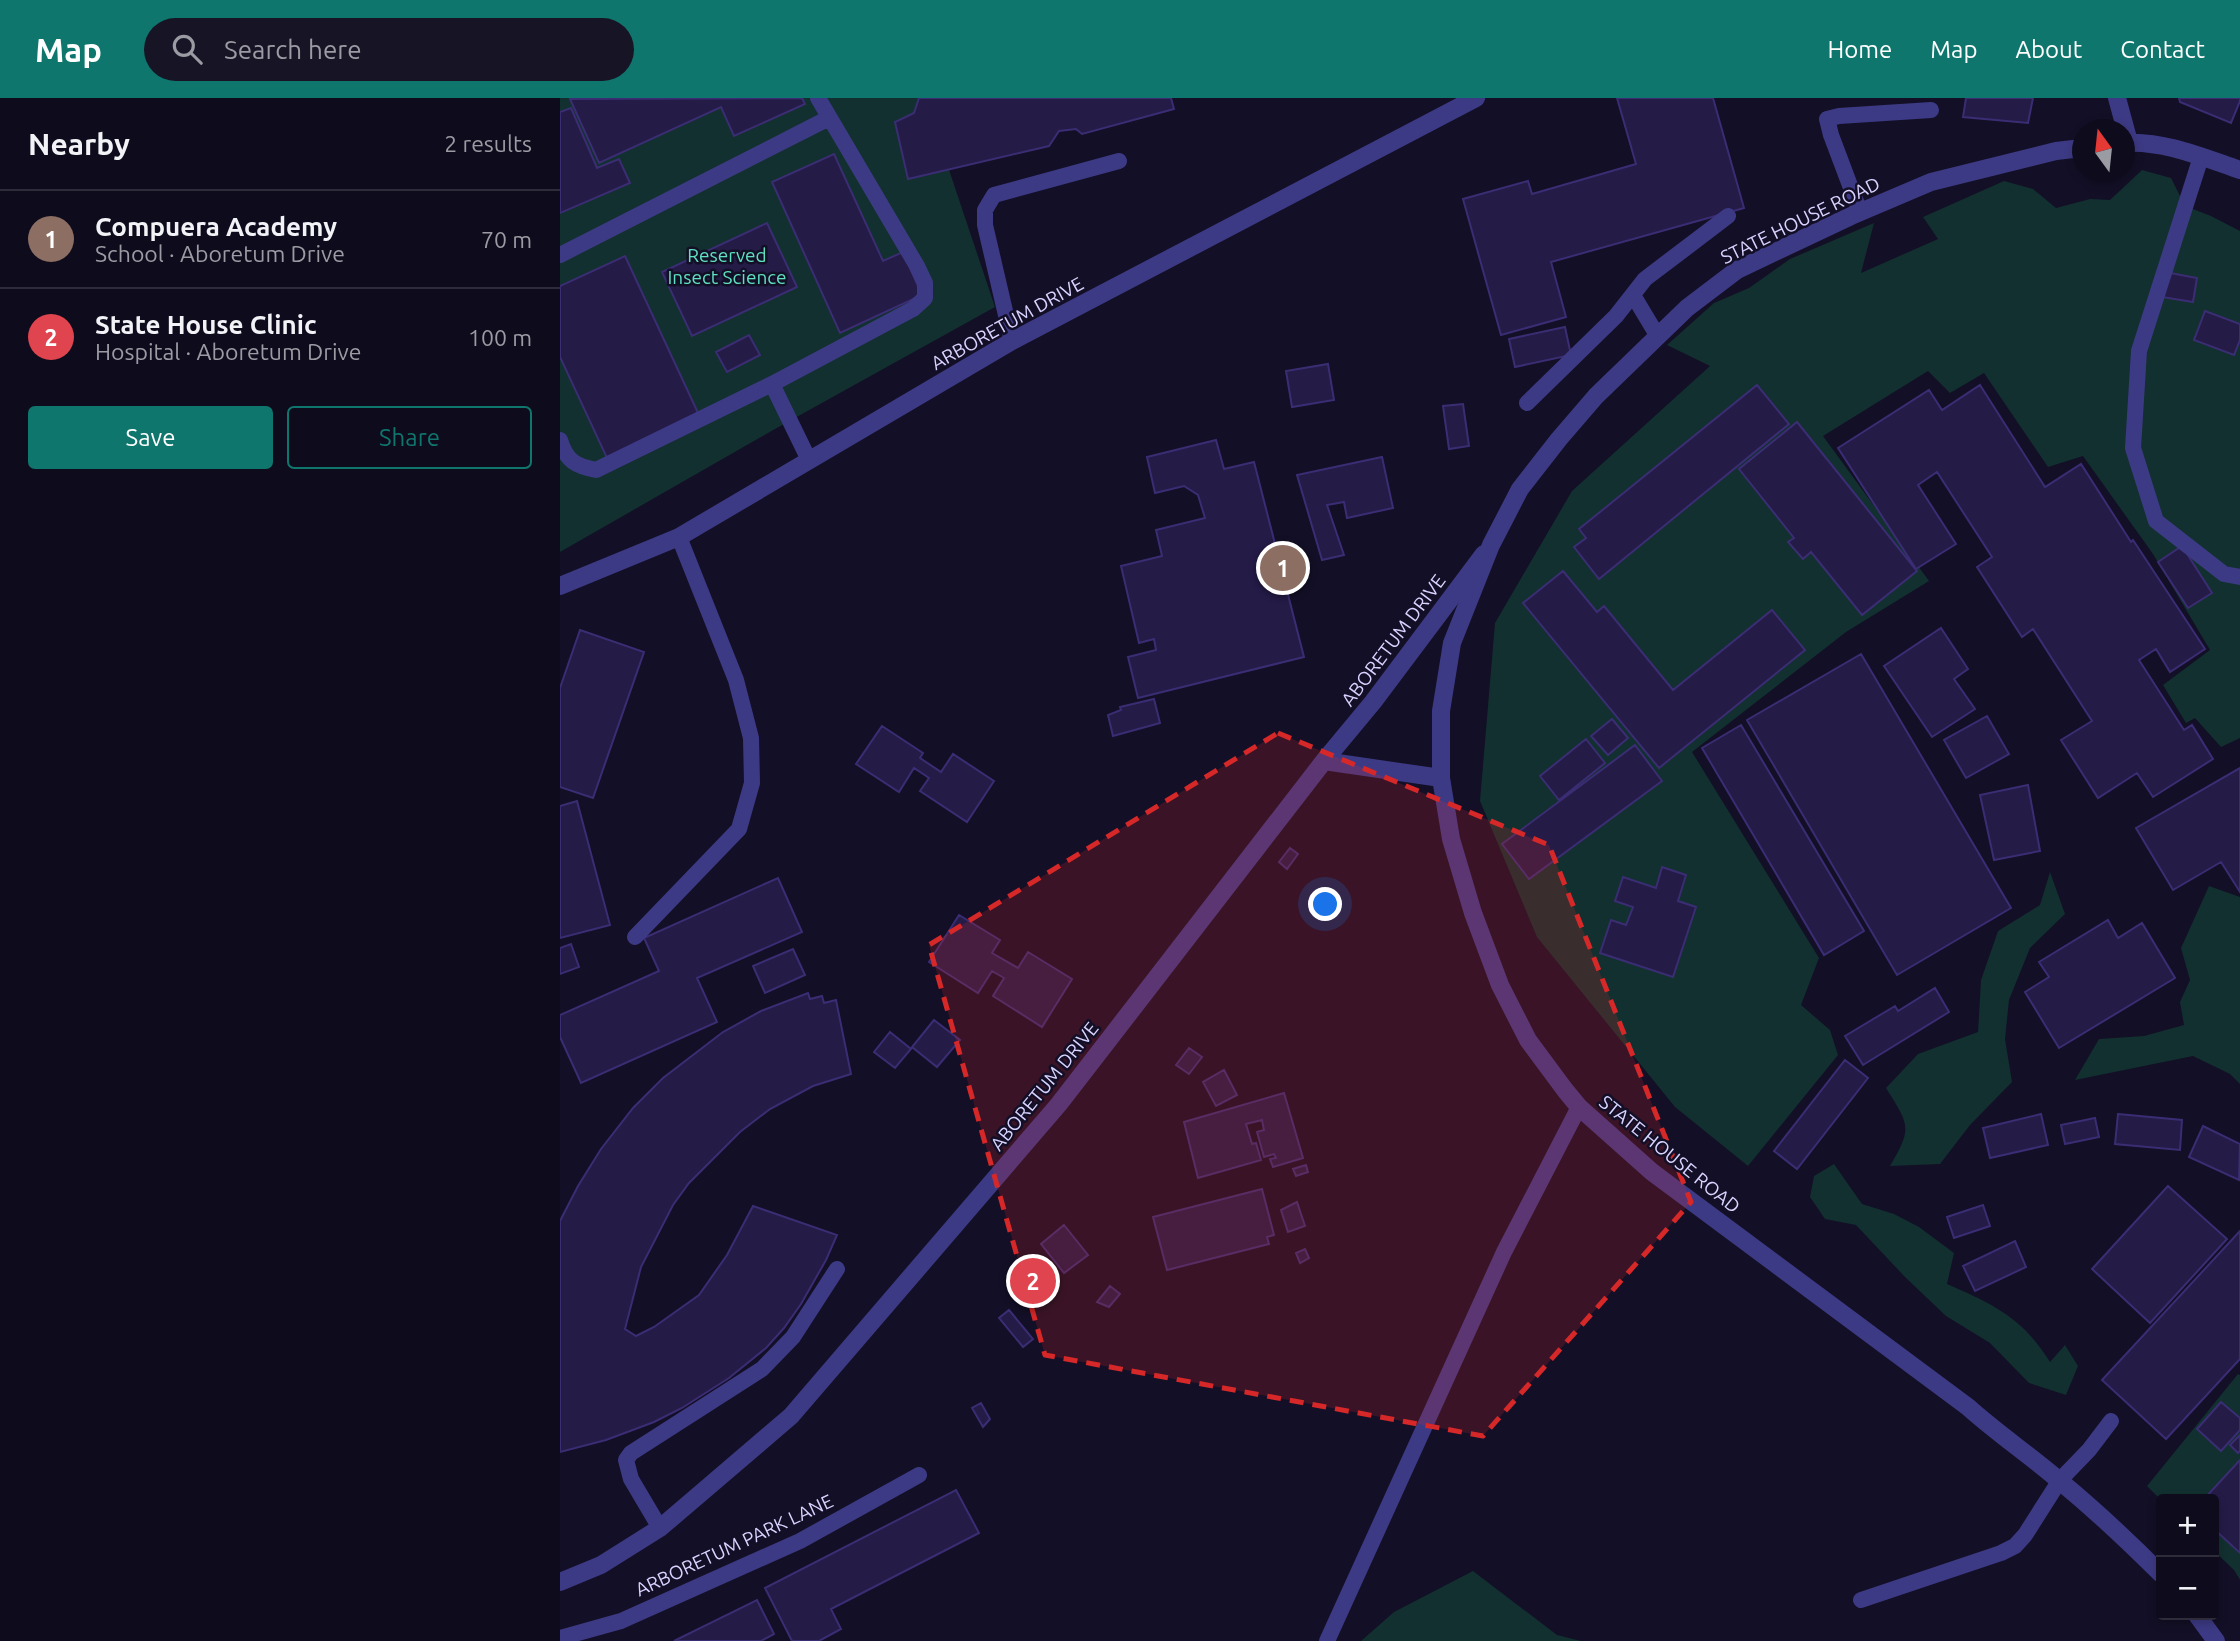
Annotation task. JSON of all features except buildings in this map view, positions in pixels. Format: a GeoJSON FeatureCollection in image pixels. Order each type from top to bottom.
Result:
{"type":"FeatureCollection","features":[{"type":"Feature","properties":{"kind":"street","name":"ARBORETUM DRIVE"},"geometry":{"type":"LineString","coordinates":[[560,586],[679,537],[1012,341],[1476,98]]}},
{"type":"Feature","properties":{"kind":"street"},"geometry":{"type":"LineString","coordinates":[[2117,98],[2122,119]]}},
{"type":"Feature","properties":{"kind":"street"},"geometry":{"type":"LineString","coordinates":[[2135,144],[2154,145],[2240,170]]}},
{"type":"Feature","properties":{"kind":"street","name":"STATE HOUSE ROAD"},"geometry":{"type":"LineString","coordinates":[[2072,150],[2029,157],[1931,182],[1860,212],[1737,270],[1657,335],[1596,396],[1559,439],[1520,489],[1492,545],[1452,643],[1441,711],[1441,778],[1451,839],[1473,913],[1500,985],[1528,1040],[1579,1107],[1652,1172],[1968,1407],[1996,1432],[2060,1480],[2156,1569]]}},
{"type":"Feature","properties":{"kind":"street","name":"ABORETUM DRIVE"},"geometry":{"type":"LineString","coordinates":[[560,1582],[601,1565],[660,1528],[791,1416],[1059,1104],[1492,545]]}},
{"type":"Feature","properties":{"kind":"street"},"geometry":{"type":"LineString","coordinates":[[1324,761],[1441,778]]}},
{"type":"Feature","properties":{"kind":"street"},"geometry":{"type":"LineString","coordinates":[[2201,1620],[2216,1641]]}},
{"type":"Feature","properties":{"kind":"lane"},"geometry":{"type":"LineString","coordinates":[[560,440],[563,450],[578,466],[596,470],[772,384],[913,309],[925,298],[925,283],[917,266],[818,98]]}},
{"type":"Feature","properties":{"kind":"lane"},"geometry":{"type":"LineString","coordinates":[[1860,212],[1827,119],[1931,110]]}},
{"type":"Feature","properties":{"kind":"lane"},"geometry":{"type":"LineString","coordinates":[[560,255],[829,118]]}},
{"type":"Feature","properties":{"kind":"lane"},"geometry":{"type":"LineString","coordinates":[[2201,157],[2140,351],[2133,448],[2156,521],[2224,574],[2240,577]]}},
{"type":"Feature","properties":{"kind":"lane"},"geometry":{"type":"LineString","coordinates":[[1012,341],[985,225],[985,210],[994,195],[1119,161]]}},
{"type":"Feature","properties":{"kind":"lane"},"geometry":{"type":"LineString","coordinates":[[1527,403],[1616,316],[1645,279],[1728,216]]}},
{"type":"Feature","properties":{"kind":"lane"},"geometry":{"type":"LineString","coordinates":[[1633,295],[1657,335]]}},
{"type":"Feature","properties":{"kind":"lane"},"geometry":{"type":"LineString","coordinates":[[772,384],[809,460]]}},
{"type":"Feature","properties":{"kind":"lane"},"geometry":{"type":"LineString","coordinates":[[635,937],[739,829],[752,783],[751,737],[736,680],[679,537]]}},
{"type":"Feature","properties":{"kind":"lane"},"geometry":{"type":"LineString","coordinates":[[1327,1641],[1504,1252],[1579,1107]]}},
{"type":"Feature","properties":{"kind":"lane"},"geometry":{"type":"LineString","coordinates":[[660,1528],[631,1479],[626,1460],[631,1453],[762,1369],[793,1337],[837,1269]]}},
{"type":"Feature","properties":{"kind":"lane"},"geometry":{"type":"LineString","coordinates":[[1861,1600],[2015,1546],[2060,1480],[2089,1450],[2111,1421]]}},
{"type":"Feature","properties":{"kind":"lane","name":"ARBORETUM PARK LANE"},"geometry":{"type":"LineString","coordinates":[[560,1638],[621,1621],[788,1546],[919,1475]]}},
{"type":"Feature","properties":{"kind":"highlighted area"},"geometry":{"type":"Polygon","coordinates":[[[1278,733],[1549,845],[1691,1202],[1483,1436],[1045,1355],[929,945],[1278,733]]]}},
{"type":"Feature","properties":{"kind":"green space","name":"Reserved Insect Science"},"geometry":{"type":"Polygon","coordinates":[[[560,98],[925,98],[995,307],[560,552],[560,98]]]}},
{"type":"Feature","properties":{"kind":"green space"},"geometry":{"type":"Polygon","coordinates":[[[2142,170],[2171,178],[2185,206],[2240,231],[2240,738],[2221,747],[2195,718],[2186,723],[2163,685],[2210,650],[2153,554],[2083,456],[2048,467],[1984,373],[1950,393],[1928,371],[1823,436],[1929,581],[1846,632],[1692,752],[1819,958],[1801,1005],[1830,1030],[1838,1055],[1748,1166],[1675,1107],[1537,937],[1480,801],[1495,623],[1572,491],[1710,366],[1667,345],[1714,303],[1749,288],[1790,259],[1874,223],[1861,273],[1938,239],[1923,217],[2004,181],[2033,189],[2056,208],[2090,199],[2110,200],[2129,182],[2135,182],[2135,177],[2142,170]]]}},
{"type":"Feature","properties":{"kind":"green space"},"geometry":{"type":"Polygon","coordinates":[[[2050,872],[2065,914],[2030,948],[2009,1000],[2005,1039],[2012,1082],[1970,1125],[1940,1164],[1890,1166],[1902,1143],[1905,1126],[1900,1110],[1886,1088],[1918,1054],[1978,1032],[1981,980],[1998,931],[2040,905],[2050,872]]]}},
{"type":"Feature","properties":{"kind":"green space"},"geometry":{"type":"Polygon","coordinates":[[[2209,886],[2240,897],[2240,1084],[2230,1074],[2193,1056],[2075,1080],[2099,1039],[2144,1036],[2184,1025],[2180,1002],[2190,980],[2181,948],[2209,886]]]}},
{"type":"Feature","properties":{"kind":"green space"},"geometry":{"type":"Polygon","coordinates":[[[1834,1164],[1862,1204],[1894,1214],[1919,1227],[1954,1253],[1947,1284],[1979,1298],[2018,1323],[2050,1362],[2065,1345],[2078,1366],[2066,1395],[2029,1383],[1990,1343],[1946,1316],[1856,1225],[1825,1219],[1810,1197],[1814,1176],[1834,1164]]]}},
{"type":"Feature","properties":{"kind":"green space"},"geometry":{"type":"Polygon","coordinates":[[[2238,1374],[2240,1375],[2240,1580],[2219,1556],[2219,1494],[2156,1495],[2147,1486],[2238,1374]]]}},
{"type":"Feature","properties":{"kind":"green space"},"geometry":{"type":"Polygon","coordinates":[[[1473,1571],[1557,1635],[1581,1641],[1361,1641],[1394,1612],[1473,1571]]]}},
{"type":"Feature","properties":{"kind":"place","name":"Compuera Academy"},"geometry":{"type":"Point","coordinates":[1283,568]}},
{"type":"Feature","properties":{"kind":"place","name":"State House Clinic"},"geometry":{"type":"Point","coordinates":[1033,1281]}}]}
